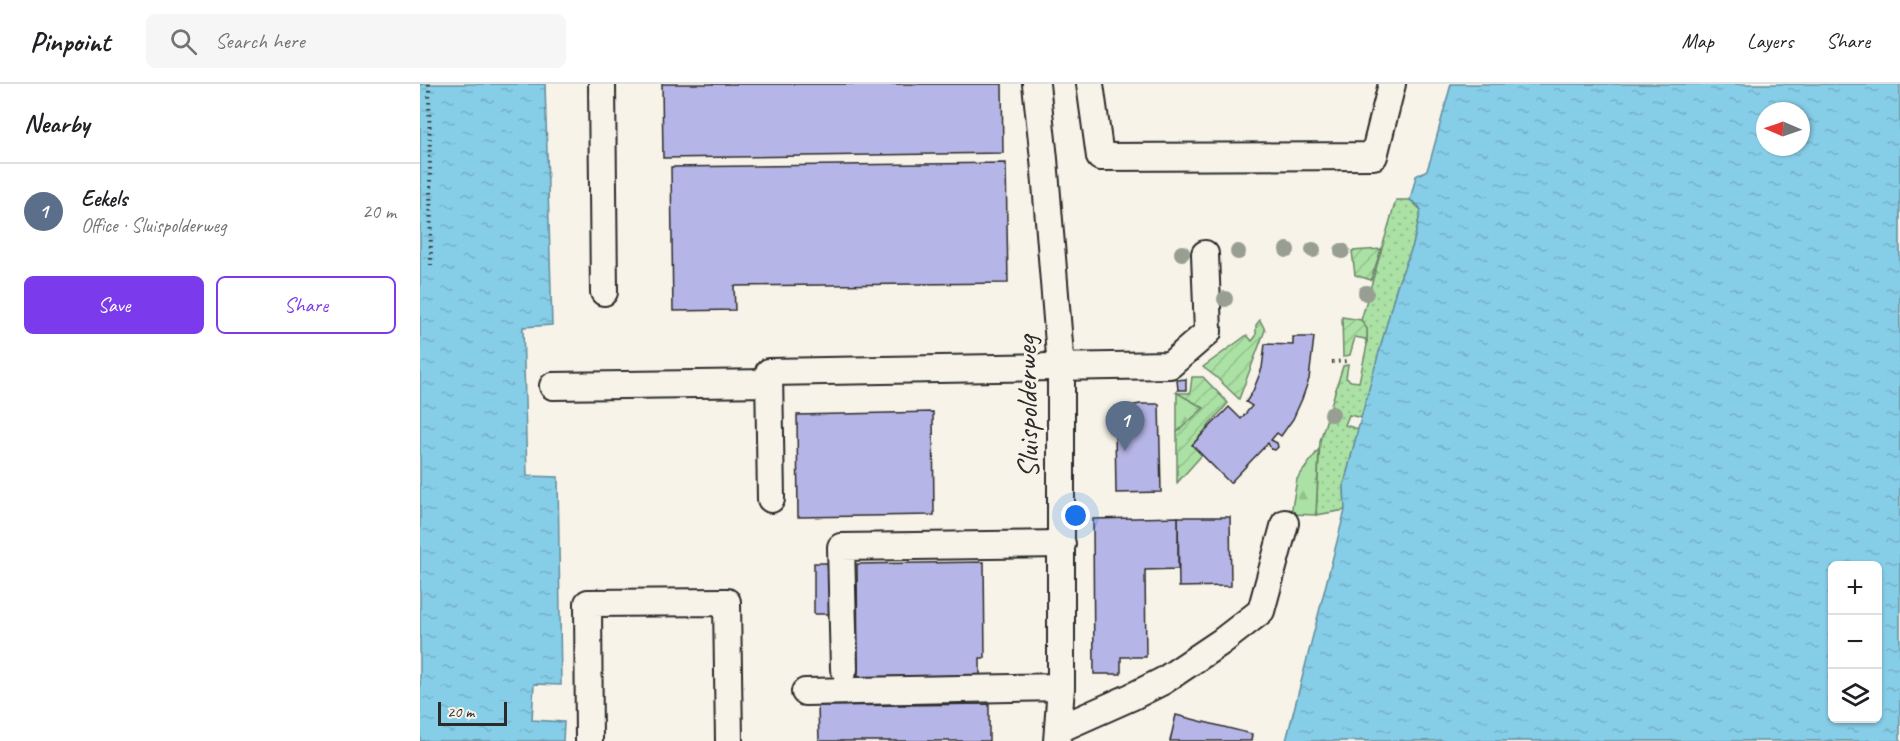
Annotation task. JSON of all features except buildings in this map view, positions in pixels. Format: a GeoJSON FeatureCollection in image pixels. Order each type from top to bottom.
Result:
{"type":"FeatureCollection","features":[{"type":"Feature","properties":{"kind":"street"},"geometry":{"type":"LineString","coordinates":[[602,84],[604,292]]}},
{"type":"Feature","properties":{"kind":"street","name":"Sluispolderweg"},"geometry":{"type":"LineString","coordinates":[[1036,84],[1061,368],[1061,687],[1058,735]]}},
{"type":"Feature","properties":{"kind":"street"},"geometry":{"type":"LineString","coordinates":[[1090,84],[1100,157],[1374,156],[1392,84]]}},
{"type":"Feature","properties":{"kind":"street"},"geometry":{"type":"LineString","coordinates":[[771,499],[769,372],[1170,365],[1208,332],[1206,254]]}},
{"type":"Feature","properties":{"kind":"street"},"geometry":{"type":"LineString","coordinates":[[553,386],[769,383]]}},
{"type":"Feature","properties":{"kind":"street","name":"Sluispolderweg"},"geometry":{"type":"LineString","coordinates":[[1058,735],[1163,681],[1221,642],[1261,611],[1285,523]]}},
{"type":"Feature","properties":{"kind":"street"},"geometry":{"type":"LineString","coordinates":[[844,669],[841,547],[1062,544]]}},
{"type":"Feature","properties":{"kind":"street"},"geometry":{"type":"LineString","coordinates":[[589,741],[588,603],[727,602],[729,741]]}},
{"type":"Feature","properties":{"kind":"street"},"geometry":{"type":"LineString","coordinates":[[805,692],[1061,687]]}},
{"type":"Feature","properties":{"kind":"path"},"geometry":{"type":"LineString","coordinates":[[429,84],[431,265]]}},
{"type":"Feature","properties":{"kind":"path"},"geometry":{"type":"LineString","coordinates":[[1332,362],[1349,361]]}},
{"type":"Feature","properties":{"kind":"green space"},"geometry":{"type":"Polygon","coordinates":[[[1396,200],[1410,200],[1421,210],[1413,245],[1397,286],[1362,418],[1349,415],[1345,425],[1358,429],[1344,485],[1345,510],[1316,515],[1320,441],[1343,366],[1348,365],[1346,378],[1359,382],[1367,345],[1367,329],[1361,320],[1396,200]]]}},
{"type":"Feature","properties":{"kind":"green space"},"geometry":{"type":"Polygon","coordinates":[[[1381,249],[1371,280],[1355,275],[1352,251],[1381,249]]]}},
{"type":"Feature","properties":{"kind":"green space"},"geometry":{"type":"Polygon","coordinates":[[[1342,317],[1361,320],[1367,329],[1367,345],[1365,339],[1355,337],[1350,355],[1343,357],[1342,317]]]}},
{"type":"Feature","properties":{"kind":"green space"},"geometry":{"type":"Polygon","coordinates":[[[1260,320],[1265,330],[1239,399],[1203,367],[1247,335],[1252,341],[1256,336],[1256,325],[1260,320]]]}},
{"type":"Feature","properties":{"kind":"green space"},"geometry":{"type":"Polygon","coordinates":[[[1192,377],[1203,377],[1228,403],[1193,444],[1202,455],[1177,483],[1177,432],[1204,408],[1177,393],[1190,393],[1192,377]]]}},
{"type":"Feature","properties":{"kind":"green space"},"geometry":{"type":"Polygon","coordinates":[[[1177,392],[1204,408],[1177,432],[1177,392]]]}},
{"type":"Feature","properties":{"kind":"green space"},"geometry":{"type":"Polygon","coordinates":[[[1319,449],[1316,515],[1291,514],[1297,479],[1319,449]]]}},
{"type":"Feature","properties":{"kind":"water"},"geometry":{"type":"Polygon","coordinates":[[[420,84],[545,84],[552,325],[523,327],[527,476],[558,477],[561,685],[534,684],[532,720],[564,722],[563,741],[420,741],[420,84]]]}},
{"type":"Feature","properties":{"kind":"water"},"geometry":{"type":"Polygon","coordinates":[[[1451,84],[1900,84],[1900,741],[1286,741],[1345,510],[1344,485],[1358,429],[1397,286],[1413,245],[1421,210],[1410,200],[1416,176],[1427,170],[1451,84]]]}},
{"type":"Feature","properties":{"kind":"place","name":"Eekels"},"geometry":{"type":"Point","coordinates":[1125,451]}}]}
